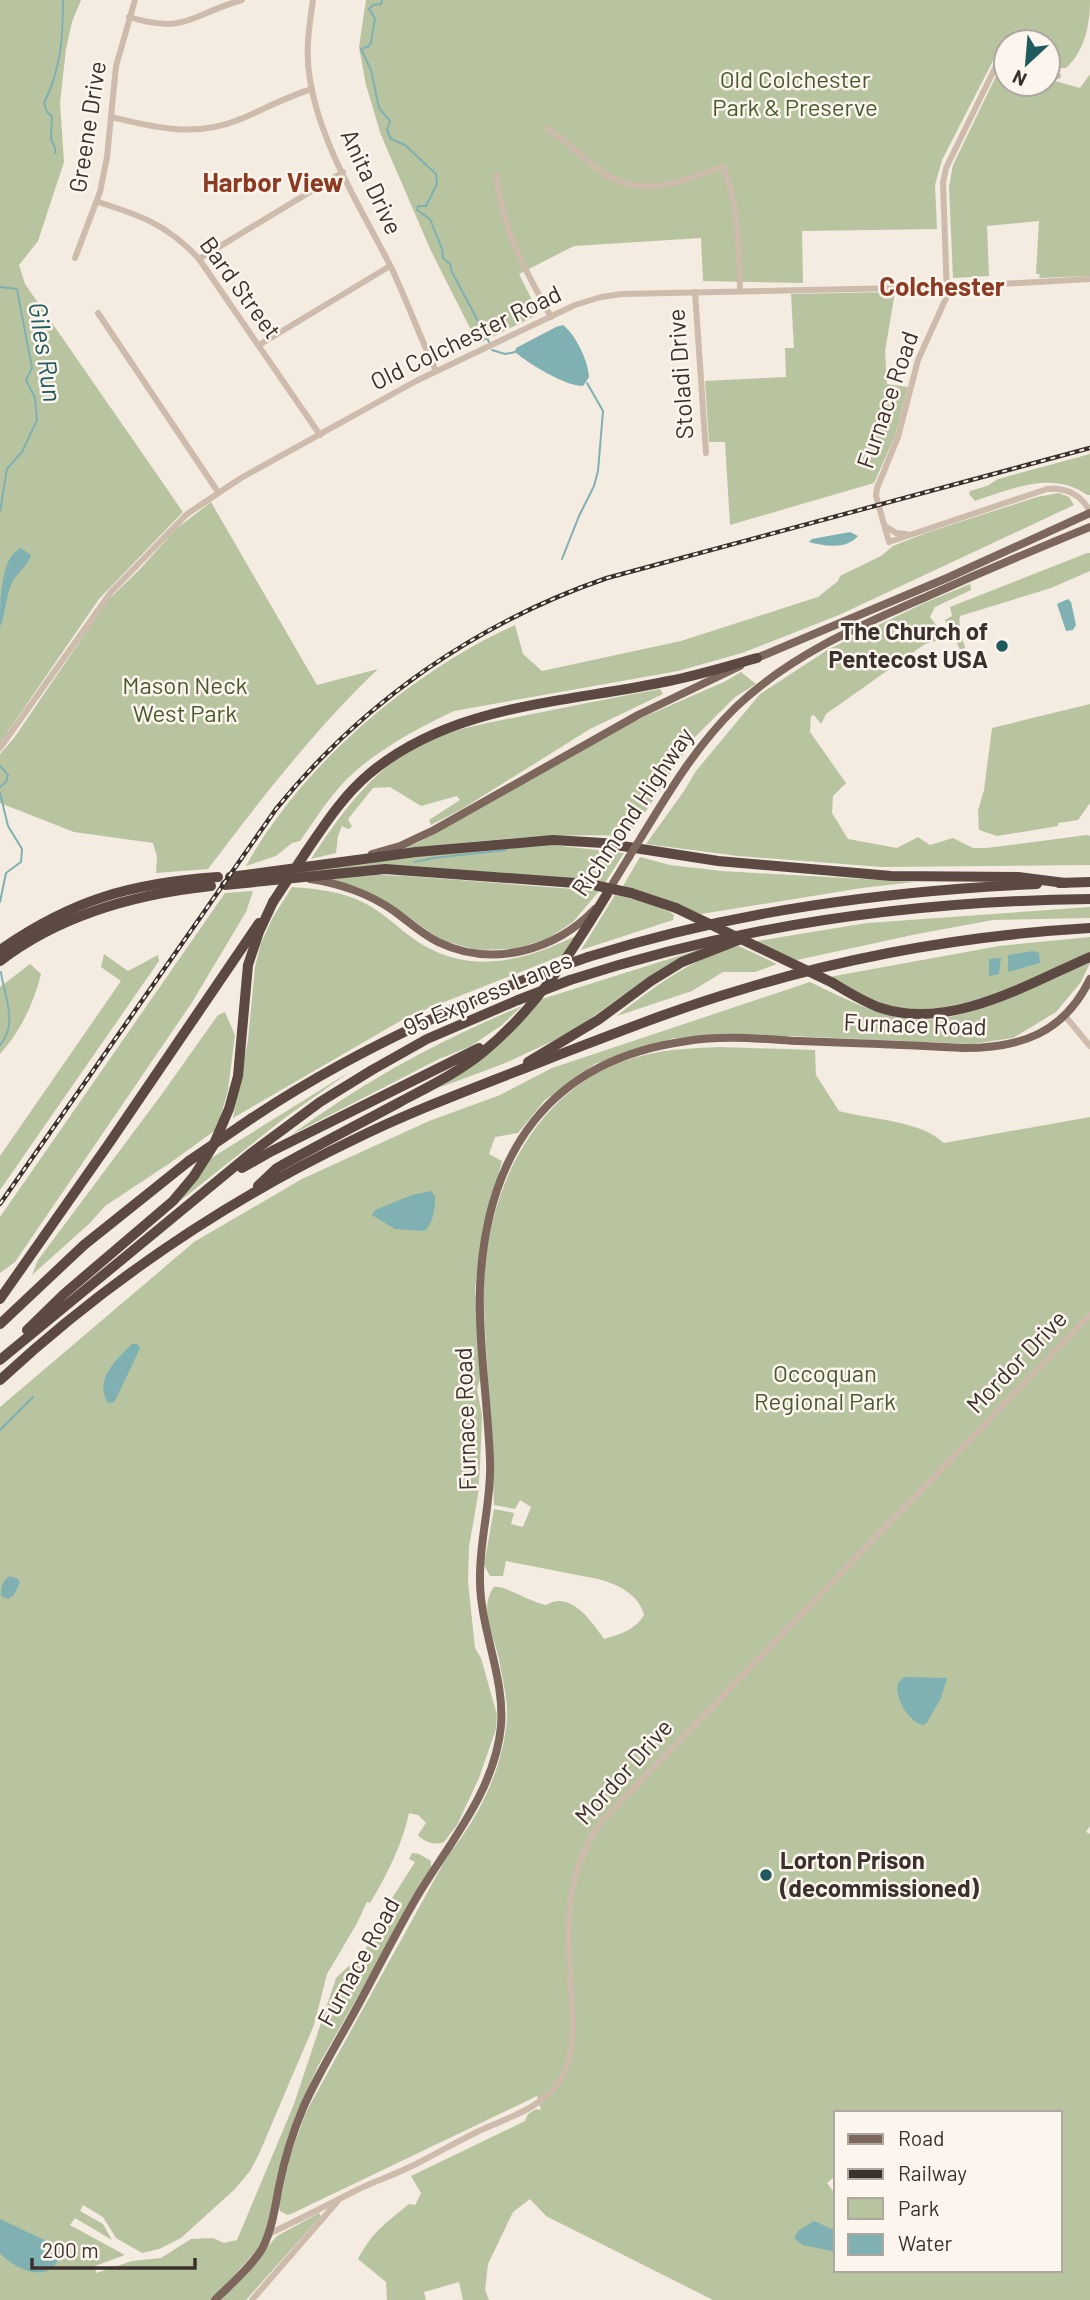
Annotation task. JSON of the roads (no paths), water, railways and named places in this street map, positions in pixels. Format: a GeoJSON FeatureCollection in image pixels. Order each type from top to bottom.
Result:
{"type":"FeatureCollection","features":[{"type":"Feature","properties":{"kind":"highway"},"geometry":{"type":"LineString","coordinates":[[0,1299],[91,1170],[337,807],[369,774],[397,753],[441,729],[480,716],[669,681],[757,658]]}},
{"type":"Feature","properties":{"kind":"highway"},"geometry":{"type":"LineString","coordinates":[[349,861],[536,840],[570,840],[718,861],[797,868],[914,878],[1018,877],[1065,883]]}},
{"type":"Feature","properties":{"kind":"highway","name":"Richmond Highway"},"geometry":{"type":"LineString","coordinates":[[0,961],[30,941],[104,906],[221,881],[349,861]]}},
{"type":"Feature","properties":{"kind":"highway"},"geometry":{"type":"LineString","coordinates":[[302,878],[385,869],[589,884],[631,892],[676,908],[878,1007],[914,1014],[939,1014],[976,1005],[1085,959]]}},
{"type":"Feature","properties":{"kind":"highway","name":"Richmond Highway"},"geometry":{"type":"LineString","coordinates":[[0,950],[68,909],[115,892],[188,880],[302,878]]}},
{"type":"Feature","properties":{"kind":"highway"},"geometry":{"type":"LineString","coordinates":[[0,1324],[84,1245],[189,1161],[252,1118],[329,1071],[397,1035],[470,1002],[588,957],[690,928],[798,906],[945,889],[1089,882]]}},
{"type":"Feature","properties":{"kind":"highway"},"geometry":{"type":"LineString","coordinates":[[248,1196],[277,1168],[458,1070],[495,1042],[523,1014],[573,950],[607,894]]}},
{"type":"Feature","properties":{"kind":"highway","name":"95 Express Lanes"},"geometry":{"type":"LineString","coordinates":[[0,1360],[277,1133],[354,1080],[428,1039],[518,1000],[570,980],[684,946],[780,926],[883,911],[1028,900],[1089,899]]}},
{"type":"Feature","properties":{"kind":"highway"},"geometry":{"type":"LineString","coordinates":[[0,1360],[64,1294],[173,1201],[204,1162],[233,1098],[240,1063],[248,965],[259,932],[274,902]]}},
{"type":"Feature","properties":{"kind":"highway"},"geometry":{"type":"LineString","coordinates":[[500,1078],[589,1027],[651,981],[682,962],[780,926]]}},
{"type":"Feature","properties":{"kind":"highway"},"geometry":{"type":"LineString","coordinates":[[0,1380],[118,1281],[248,1196],[363,1135],[500,1078],[682,1008],[794,974],[930,945],[1088,928]]}},
{"type":"Feature","properties":{"kind":"highway"},"geometry":{"type":"LineString","coordinates":[[208,1189],[271,1151],[471,1053],[523,1014]]}},
{"type":"Feature","properties":{"kind":"main road","name":"Richmond Highway"},"geometry":{"type":"LineString","coordinates":[[349,861],[418,838],[638,715],[757,658],[947,578],[1090,513]]}},
{"type":"Feature","properties":{"kind":"main road","name":"Richmond Highway"},"geometry":{"type":"LineString","coordinates":[[302,878],[357,892],[385,905],[437,941],[464,951],[484,954],[525,950],[557,939],[584,919],[607,894],[681,773],[714,732],[746,698],[795,660],[849,631],[1090,527]]}},
{"type":"Feature","properties":{"kind":"main road","name":"Furnace Road"},"geometry":{"type":"LineString","coordinates":[[215,2300],[254,2260],[269,2234],[285,2162],[308,2096],[416,1899],[470,1814],[484,1785],[499,1738],[501,1704],[483,1614],[480,1584],[491,1477],[480,1293],[484,1246],[493,1209],[504,1174],[522,1136],[544,1106],[572,1083],[612,1062],[670,1043],[735,1038],[993,1047],[1023,1040],[1066,1017],[1090,979]]}},
{"type":"Feature","properties":{"kind":"street","name":"Greene Drive"},"geometry":{"type":"LineString","coordinates":[[75,258],[97,202],[104,172],[117,66],[135,0]]}},
{"type":"Feature","properties":{"kind":"street"},"geometry":{"type":"LineString","coordinates":[[129,17],[161,25],[180,24],[242,0]]}},
{"type":"Feature","properties":{"kind":"street","name":"Anita Drive"},"geometry":{"type":"LineString","coordinates":[[313,0],[308,51],[312,89],[324,129],[390,266],[436,371]]}},
{"type":"Feature","properties":{"kind":"street","name":"Furnace Road"},"geometry":{"type":"LineString","coordinates":[[992,74],[944,175],[947,287],[945,302],[918,360],[898,437],[876,491],[889,542],[1052,489],[1063,489],[1077,496],[1085,503],[1090,513]]}},
{"type":"Feature","properties":{"kind":"street"},"geometry":{"type":"LineString","coordinates":[[111,117],[165,129],[202,130],[235,121],[284,98],[312,89]]}},
{"type":"Feature","properties":{"kind":"street"},"geometry":{"type":"LineString","coordinates":[[548,129],[606,174],[634,185],[672,185],[723,166],[738,220],[740,291]]}},
{"type":"Feature","properties":{"kind":"street"},"geometry":{"type":"LineString","coordinates":[[200,259],[343,172]]}},
{"type":"Feature","properties":{"kind":"street"},"geometry":{"type":"LineString","coordinates":[[497,176],[509,234],[551,317]]}},
{"type":"Feature","properties":{"kind":"street","name":"Bard Street"},"geometry":{"type":"LineString","coordinates":[[97,202],[156,223],[186,244],[200,259],[320,435]]}},
{"type":"Feature","properties":{"kind":"street"},"geometry":{"type":"LineString","coordinates":[[258,345],[390,266]]}},
{"type":"Feature","properties":{"kind":"street","name":"Old Colchester Road"},"geometry":{"type":"LineString","coordinates":[[0,748],[111,592],[187,514],[218,492],[436,371],[575,305],[622,294],[947,287],[1090,279]]}},
{"type":"Feature","properties":{"kind":"street","name":"Stoladi Drive"},"geometry":{"type":"LineString","coordinates":[[695,292],[706,453]]}},
{"type":"Feature","properties":{"kind":"street"},"geometry":{"type":"LineString","coordinates":[[98,313],[218,492]]}},
{"type":"Feature","properties":{"kind":"street"},"geometry":{"type":"LineString","coordinates":[[886,526],[900,534],[915,533]]}},
{"type":"Feature","properties":{"kind":"street"},"geometry":{"type":"LineString","coordinates":[[1066,1017],[1090,1046]]}},
{"type":"Feature","properties":{"kind":"street","name":"Mordor Drive"},"geometry":{"type":"LineString","coordinates":[[269,2234],[510,2119],[553,2090],[567,2066],[573,2041],[568,1916],[571,1889],[582,1853],[601,1822],[1090,1315]]}},
{"type":"Feature","properties":{"kind":"street"},"geometry":{"type":"LineString","coordinates":[[252,2300],[339,2201]]}},
{"type":"Feature","properties":{"kind":"water"},"geometry":{"type":"Polygon","coordinates":[[[563,325],[577,342],[586,364],[589,377],[583,386],[557,378],[515,352],[516,348],[563,325]]]}},
{"type":"Feature","properties":{"kind":"water"},"geometry":{"type":"Polygon","coordinates":[[[850,532],[858,536],[841,545],[828,546],[809,542],[812,539],[850,532]]]}},
{"type":"Feature","properties":{"kind":"water"},"geometry":{"type":"Polygon","coordinates":[[[21,548],[31,555],[12,583],[0,627],[5,570],[14,553],[21,548]]]}},
{"type":"Feature","properties":{"kind":"water"},"geometry":{"type":"Polygon","coordinates":[[[1068,599],[1076,625],[1073,630],[1066,631],[1057,604],[1068,599]]]}},
{"type":"Feature","properties":{"kind":"water"},"geometry":{"type":"Polygon","coordinates":[[[1033,951],[1039,953],[1040,963],[1008,972],[1008,955],[1033,951]]]}},
{"type":"Feature","properties":{"kind":"water"},"geometry":{"type":"Polygon","coordinates":[[[1001,958],[999,974],[989,976],[989,959],[1001,958]]]}},
{"type":"Feature","properties":{"kind":"water"},"geometry":{"type":"Polygon","coordinates":[[[431,1191],[435,1196],[434,1210],[432,1220],[424,1231],[395,1229],[372,1215],[375,1210],[412,1195],[431,1191]]]}},
{"type":"Feature","properties":{"kind":"water"},"geometry":{"type":"Polygon","coordinates":[[[132,1344],[137,1344],[140,1348],[114,1402],[108,1403],[103,1386],[105,1378],[114,1363],[132,1344]]]}},
{"type":"Feature","properties":{"kind":"water"},"geometry":{"type":"Polygon","coordinates":[[[10,1576],[20,1582],[14,1595],[8,1599],[1,1596],[1,1590],[10,1576]]]}},
{"type":"Feature","properties":{"kind":"water"},"geometry":{"type":"Polygon","coordinates":[[[904,1677],[947,1678],[941,1698],[926,1724],[922,1725],[912,1719],[900,1701],[898,1683],[904,1677]]]}},
{"type":"Feature","properties":{"kind":"water"},"geometry":{"type":"Polygon","coordinates":[[[0,2219],[61,2248],[62,2252],[54,2266],[47,2271],[33,2272],[5,2258],[0,2253],[0,2219]]]}},
{"type":"Feature","properties":{"kind":"water"},"geometry":{"type":"Polygon","coordinates":[[[814,2221],[834,2230],[834,2252],[803,2245],[794,2238],[798,2231],[814,2221]]]}},
{"type":"Feature","properties":{"kind":"waterway"},"geometry":{"type":"LineString","coordinates":[[55,153],[51,139],[52,116],[47,112],[44,103],[60,53],[63,0]]}},
{"type":"Feature","properties":{"kind":"waterway"},"geometry":{"type":"LineString","coordinates":[[382,0],[381,4],[373,5],[369,9],[375,18],[371,42],[369,46],[361,49],[371,70],[379,108],[390,121],[387,130],[391,139],[405,145],[436,174],[437,184],[426,206],[418,206],[417,210],[430,219],[443,258],[450,264],[489,342]]}},
{"type":"Feature","properties":{"kind":"waterway","name":"Giles Run"},"geometry":{"type":"LineString","coordinates":[[0,287],[17,289],[32,368],[26,380],[35,398],[37,420],[22,452],[7,469],[0,512]]}},
{"type":"Feature","properties":{"kind":"waterway"},"geometry":{"type":"LineString","coordinates":[[492,350],[505,354],[515,352]]}},
{"type":"Feature","properties":{"kind":"waterway"},"geometry":{"type":"LineString","coordinates":[[562,559],[598,471],[603,411],[587,383]]}},
{"type":"Feature","properties":{"kind":"waterway","name":"Giles Run"},"geometry":{"type":"LineString","coordinates":[[0,766],[8,775],[6,782],[0,787]]}},
{"type":"Feature","properties":{"kind":"waterway","name":"Giles Run"},"geometry":{"type":"LineString","coordinates":[[0,793],[8,826],[22,849],[21,862],[6,873],[0,902]]}},
{"type":"Feature","properties":{"kind":"waterway"},"geometry":{"type":"LineString","coordinates":[[415,862],[506,850]]}},
{"type":"Feature","properties":{"kind":"waterway","name":"Giles Run"},"geometry":{"type":"LineString","coordinates":[[0,1045],[9,1028],[9,1010],[1,972]]}},
{"type":"Feature","properties":{"kind":"waterway","name":"Giles Run"},"geometry":{"type":"LineString","coordinates":[[0,1430],[33,1397]]}},
{"type":"Feature","properties":{"kind":"railway"},"geometry":{"type":"LineString","coordinates":[[0,1204],[276,809],[346,734],[425,670],[512,618],[607,578],[1090,448]]}},
{"type":"Feature","properties":{"kind":"place","name":"The Church of Pentecost USA"},"geometry":{"type":"Point","coordinates":[1002,646]}},
{"type":"Feature","properties":{"kind":"place","name":"Lorton Prison (decommissioned)"},"geometry":{"type":"Point","coordinates":[766,1875]}},
{"type":"Feature","properties":{"kind":"district","name":"Harbor View"},"geometry":{"type":"Point","coordinates":[273,183]}},
{"type":"Feature","properties":{"kind":"district","name":"Colchester"},"geometry":{"type":"Point","coordinates":[942,287]}},
{"type":"Feature","properties":{"kind":"park label","name":"Old Colchester Park & Preserve"},"geometry":{"type":"Point","coordinates":[795,94]}},
{"type":"Feature","properties":{"kind":"park label","name":"Mason Neck West Park"},"geometry":{"type":"Point","coordinates":[185,700]}},
{"type":"Feature","properties":{"kind":"park label","name":"Occoquan Regional Park"},"geometry":{"type":"Point","coordinates":[825,1388]}}]}
